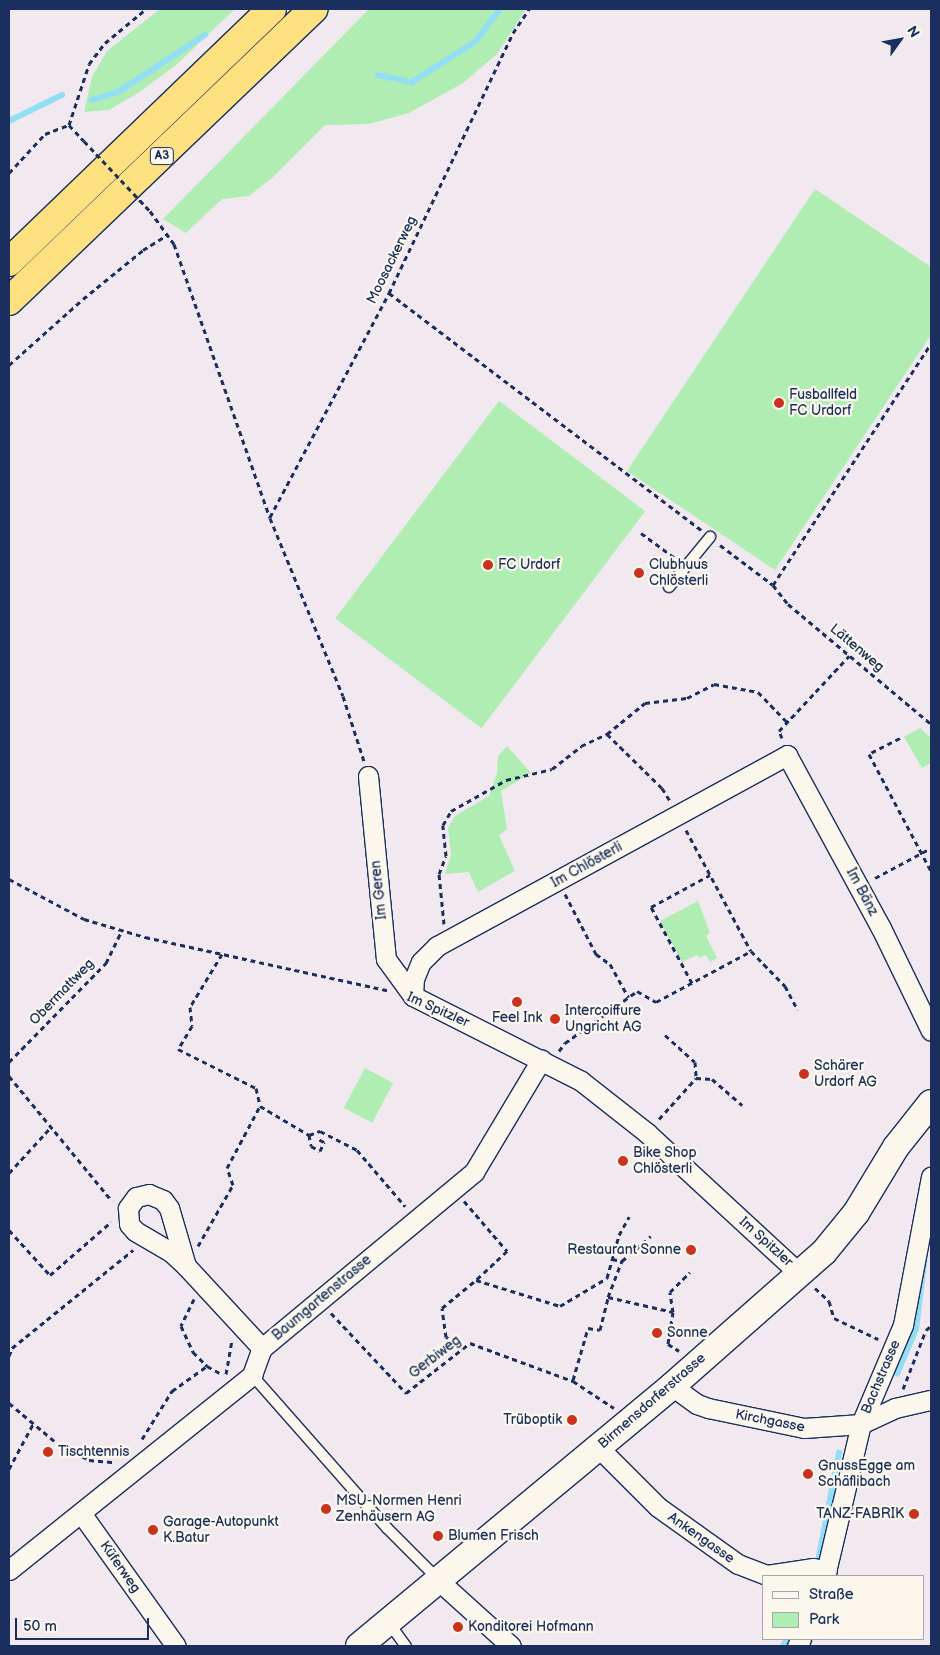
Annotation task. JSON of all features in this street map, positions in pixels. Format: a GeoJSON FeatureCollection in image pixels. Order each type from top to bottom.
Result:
{"type":"FeatureCollection","features":[{"type":"Feature","properties":{"kind":"highway","name":"A3"},"geometry":{"type":"LineString","coordinates":[[9,262],[272,9]]}},
{"type":"Feature","properties":{"kind":"highway","name":"A3"},"geometry":{"type":"LineString","coordinates":[[9,301],[313,9]]}},
{"type":"Feature","properties":{"kind":"main road","name":"Birmensdorferstrasse"},"geometry":{"type":"LineString","coordinates":[[359,1646],[672,1386],[806,1280],[839,1236],[896,1146],[931,1103]]}},
{"type":"Feature","properties":{"kind":"street","name":"Im Chlösterli"},"geometry":{"type":"LineString","coordinates":[[413,996],[414,979],[421,962],[445,942],[788,755]]}},
{"type":"Feature","properties":{"kind":"street","name":"Im Bänz"},"geometry":{"type":"LineString","coordinates":[[788,755],[859,887],[931,1031]]}},
{"type":"Feature","properties":{"kind":"street","name":"Im Geren"},"geometry":{"type":"LineString","coordinates":[[368,776],[386,959],[413,996]]}},
{"type":"Feature","properties":{"kind":"street","name":"Im Spitzler"},"geometry":{"type":"LineString","coordinates":[[413,996],[581,1081],[647,1133],[806,1280]]}},
{"type":"Feature","properties":{"kind":"street","name":"Baumgartenstrasse"},"geometry":{"type":"LineString","coordinates":[[252,1375],[262,1348],[474,1172],[546,1062]]}},
{"type":"Feature","properties":{"kind":"street","name":"Bachstrasse"},"geometry":{"type":"LineString","coordinates":[[822,1571],[861,1424],[881,1372],[904,1325],[931,1177]]}},
{"type":"Feature","properties":{"kind":"street"},"geometry":{"type":"LineString","coordinates":[[186,1266],[169,1208],[156,1195],[143,1194],[136,1197],[128,1208],[129,1224],[186,1266],[243,1330],[262,1348]]}},
{"type":"Feature","properties":{"kind":"street"},"geometry":{"type":"LineString","coordinates":[[9,1570],[81,1513],[231,1382],[252,1375]]}},
{"type":"Feature","properties":{"kind":"street","name":"Kirchgasse"},"geometry":{"type":"LineString","coordinates":[[672,1386],[697,1404],[777,1424],[832,1428],[861,1424],[896,1408],[931,1400]]}},
{"type":"Feature","properties":{"kind":"street","name":"Ankengasse"},"geometry":{"type":"LineString","coordinates":[[598,1448],[658,1507],[738,1564],[767,1575],[822,1571]]}},
{"type":"Feature","properties":{"kind":"street","name":"Küferweg"},"geometry":{"type":"LineString","coordinates":[[81,1513],[176,1646]]}},
{"type":"Feature","properties":{"kind":"street"},"geometry":{"type":"LineString","coordinates":[[439,1581],[511,1646]]}},
{"type":"Feature","properties":{"kind":"lane"},"geometry":{"type":"LineString","coordinates":[[669,587],[710,537]]}},
{"type":"Feature","properties":{"kind":"lane"},"geometry":{"type":"LineString","coordinates":[[252,1375],[387,1528],[439,1581]]}},
{"type":"Feature","properties":{"kind":"lane"},"geometry":{"type":"LineString","coordinates":[[389,1622],[406,1646]]}},
{"type":"Feature","properties":{"kind":"path"},"geometry":{"type":"LineString","coordinates":[[69,125],[89,64],[111,37],[146,9]]}},
{"type":"Feature","properties":{"kind":"path","name":"Moosackerweg"},"geometry":{"type":"LineString","coordinates":[[270,518],[389,293],[514,33],[529,9]]}},
{"type":"Feature","properties":{"kind":"path"},"geometry":{"type":"LineString","coordinates":[[69,125],[150,211],[174,244],[270,518],[343,696],[368,776]]}},
{"type":"Feature","properties":{"kind":"path"},"geometry":{"type":"LineString","coordinates":[[9,173],[45,134],[69,125]]}},
{"type":"Feature","properties":{"kind":"path"},"geometry":{"type":"LineString","coordinates":[[9,365],[83,299],[143,250],[167,235]]}},
{"type":"Feature","properties":{"kind":"path","name":"Lättenweg"},"geometry":{"type":"LineString","coordinates":[[389,293],[773,585],[788,604],[931,724]]}},
{"type":"Feature","properties":{"kind":"path"},"geometry":{"type":"LineString","coordinates":[[773,585],[931,344]]}},
{"type":"Feature","properties":{"kind":"path"},"geometry":{"type":"LineString","coordinates":[[642,533],[686,566]]}},
{"type":"Feature","properties":{"kind":"path"},"geometry":{"type":"LineString","coordinates":[[788,755],[779,731],[849,656]]}},
{"type":"Feature","properties":{"kind":"path"},"geometry":{"type":"LineString","coordinates":[[445,942],[439,874],[446,856],[443,825],[451,811],[506,780],[552,769],[581,746],[607,734],[645,703],[687,698],[714,684],[758,692],[787,722]]}},
{"type":"Feature","properties":{"kind":"path"},"geometry":{"type":"LineString","coordinates":[[607,734],[662,788],[750,951],[784,986],[798,1010]]}},
{"type":"Feature","properties":{"kind":"path"},"geometry":{"type":"LineString","coordinates":[[900,738],[869,754],[931,871]]}},
{"type":"Feature","properties":{"kind":"path"},"geometry":{"type":"LineString","coordinates":[[859,887],[931,848]]}},
{"type":"Feature","properties":{"kind":"path"},"geometry":{"type":"LineString","coordinates":[[692,983],[651,907],[710,875]]}},
{"type":"Feature","properties":{"kind":"path","name":"Im Spitzler"},"geometry":{"type":"LineString","coordinates":[[9,879],[84,919],[222,954],[413,996]]}},
{"type":"Feature","properties":{"kind":"path"},"geometry":{"type":"LineString","coordinates":[[558,880],[596,954],[610,964],[628,997]]}},
{"type":"Feature","properties":{"kind":"path","name":"Obermattweg"},"geometry":{"type":"LineString","coordinates":[[9,1062],[106,963],[122,930]]}},
{"type":"Feature","properties":{"kind":"path"},"geometry":{"type":"LineString","coordinates":[[546,1062],[565,1043],[637,991],[656,1002],[750,951]]}},
{"type":"Feature","properties":{"kind":"path"},"geometry":{"type":"LineString","coordinates":[[186,1266],[233,1185],[227,1168],[260,1106],[256,1088],[178,1049],[192,1026],[190,1007],[222,954]]}},
{"type":"Feature","properties":{"kind":"path"},"geometry":{"type":"LineString","coordinates":[[647,1133],[696,1078],[695,1062],[666,1035]]}},
{"type":"Feature","properties":{"kind":"path"},"geometry":{"type":"LineString","coordinates":[[9,1076],[111,1200],[128,1208],[50,1275],[9,1230]]}},
{"type":"Feature","properties":{"kind":"path"},"geometry":{"type":"LineString","coordinates":[[696,1078],[712,1079],[742,1105]]}},
{"type":"Feature","properties":{"kind":"path"},"geometry":{"type":"LineString","coordinates":[[260,1106],[309,1135],[311,1146],[320,1151],[324,1142],[318,1139]]}},
{"type":"Feature","properties":{"kind":"path"},"geometry":{"type":"LineString","coordinates":[[9,1173],[51,1127]]}},
{"type":"Feature","properties":{"kind":"path"},"geometry":{"type":"LineString","coordinates":[[309,1135],[320,1131],[357,1150],[417,1220]]}},
{"type":"Feature","properties":{"kind":"path"},"geometry":{"type":"LineString","coordinates":[[453,1189],[508,1251],[442,1308],[446,1337],[463,1348]]}},
{"type":"Feature","properties":{"kind":"path"},"geometry":{"type":"LineString","coordinates":[[476,1280],[560,1306],[607,1278],[619,1235],[629,1217]]}},
{"type":"Feature","properties":{"kind":"path"},"geometry":{"type":"LineString","coordinates":[[9,1356],[11,1350],[134,1250],[145,1236]]}},
{"type":"Feature","properties":{"kind":"path"},"geometry":{"type":"LineString","coordinates":[[573,1381],[588,1328],[600,1330],[608,1297],[622,1262],[651,1236]]}},
{"type":"Feature","properties":{"kind":"path"},"geometry":{"type":"LineString","coordinates":[[612,1259],[622,1262]]}},
{"type":"Feature","properties":{"kind":"path"},"geometry":{"type":"LineString","coordinates":[[686,1355],[668,1344],[673,1312],[670,1292],[690,1272]]}},
{"type":"Feature","properties":{"kind":"path"},"geometry":{"type":"LineString","coordinates":[[806,1280],[829,1301],[834,1318],[894,1347]]}},
{"type":"Feature","properties":{"kind":"path"},"geometry":{"type":"LineString","coordinates":[[201,1283],[181,1326],[193,1352],[207,1366],[231,1382]]}},
{"type":"Feature","properties":{"kind":"path"},"geometry":{"type":"LineString","coordinates":[[608,1297],[673,1312]]}},
{"type":"Feature","properties":{"kind":"path","name":"Gerbiweg"},"geometry":{"type":"LineString","coordinates":[[319,1300],[406,1394],[470,1343],[573,1381],[621,1413]]}},
{"type":"Feature","properties":{"kind":"path"},"geometry":{"type":"LineString","coordinates":[[896,1408],[926,1330],[931,1326]]}},
{"type":"Feature","properties":{"kind":"path"},"geometry":{"type":"LineString","coordinates":[[231,1382],[231,1341],[243,1330]]}},
{"type":"Feature","properties":{"kind":"path"},"geometry":{"type":"LineString","coordinates":[[138,1446],[155,1414],[172,1391],[207,1366]]}},
{"type":"Feature","properties":{"kind":"path"},"geometry":{"type":"LineString","coordinates":[[9,1403],[58,1444],[89,1460],[112,1463],[120,1460]]}},
{"type":"Feature","properties":{"kind":"path"},"geometry":{"type":"LineString","coordinates":[[9,1468],[34,1424]]}},
{"type":"Feature","properties":{"kind":"green space"},"geometry":{"type":"Polygon","coordinates":[[[160,9],[235,9],[176,65],[138,93],[109,110],[84,112],[92,77],[107,51],[160,9]]]}},
{"type":"Feature","properties":{"kind":"green space"},"geometry":{"type":"Polygon","coordinates":[[[369,9],[526,9],[497,54],[463,83],[409,113],[369,124],[325,125],[273,177],[249,196],[222,199],[186,233],[163,219],[369,9]]]}},
{"type":"Feature","properties":{"kind":"green space","name":"Fusballfeld FC Urdorf"},"geometry":{"type":"Polygon","coordinates":[[[815,189],[931,267],[931,335],[775,570],[627,471],[815,189]]]}},
{"type":"Feature","properties":{"kind":"green space","name":"FC Urdorf"},"geometry":{"type":"Polygon","coordinates":[[[499,401],[645,511],[481,728],[335,618],[499,401]]]}},
{"type":"Feature","properties":{"kind":"green space"},"geometry":{"type":"Polygon","coordinates":[[[920,728],[931,738],[931,763],[922,768],[904,737],[920,728]]]}},
{"type":"Feature","properties":{"kind":"green space"},"geometry":{"type":"Polygon","coordinates":[[[507,746],[531,773],[501,791],[507,829],[499,835],[515,871],[478,892],[469,872],[445,874],[451,855],[448,828],[455,816],[489,796],[497,773],[498,756],[507,746]]]}},
{"type":"Feature","properties":{"kind":"green space"},"geometry":{"type":"Polygon","coordinates":[[[698,901],[710,933],[706,936],[717,958],[710,962],[706,955],[699,958],[697,955],[682,962],[660,921],[698,901]]]}},
{"type":"Feature","properties":{"kind":"green space"},"geometry":{"type":"Polygon","coordinates":[[[365,1068],[393,1083],[372,1123],[344,1108],[365,1068]]]}},
{"type":"Feature","properties":{"kind":"waterway"},"geometry":{"type":"LineString","coordinates":[[378,75],[412,82],[475,42],[500,9]]}},
{"type":"Feature","properties":{"kind":"waterway"},"geometry":{"type":"LineString","coordinates":[[92,100],[118,92],[205,35]]}},
{"type":"Feature","properties":{"kind":"waterway"},"geometry":{"type":"LineString","coordinates":[[9,121],[62,95]]}},
{"type":"Feature","properties":{"kind":"waterway"},"geometry":{"type":"LineString","coordinates":[[929,1237],[931,1226]]}},
{"type":"Feature","properties":{"kind":"waterway"},"geometry":{"type":"LineString","coordinates":[[897,1374],[916,1329],[925,1255]]}},
{"type":"Feature","properties":{"kind":"waterway"},"geometry":{"type":"LineString","coordinates":[[817,1567],[839,1453]]}},
{"type":"Feature","properties":{"kind":"waterway"},"geometry":{"type":"LineString","coordinates":[[783,1646],[786,1640]]}},
{"type":"Feature","properties":{"kind":"place","name":"Fusballfeld FC Urdorf"},"geometry":{"type":"Point","coordinates":[779,403]}},
{"type":"Feature","properties":{"kind":"place","name":"FC Urdorf"},"geometry":{"type":"Point","coordinates":[488,565]}},
{"type":"Feature","properties":{"kind":"place","name":"Clubhuus Chlösterli"},"geometry":{"type":"Point","coordinates":[639,573]}},
{"type":"Feature","properties":{"kind":"place","name":"Feel Ink"},"geometry":{"type":"Point","coordinates":[517,1002]}},
{"type":"Feature","properties":{"kind":"place","name":"Intercoiffure Ungricht AG"},"geometry":{"type":"Point","coordinates":[555,1019]}},
{"type":"Feature","properties":{"kind":"place","name":"Schärer Urdorf AG"},"geometry":{"type":"Point","coordinates":[804,1074]}},
{"type":"Feature","properties":{"kind":"place","name":"Bike Shop Chlösterli"},"geometry":{"type":"Point","coordinates":[623,1161]}},
{"type":"Feature","properties":{"kind":"place","name":"Restaurant Sonne"},"geometry":{"type":"Point","coordinates":[691,1250]}},
{"type":"Feature","properties":{"kind":"place","name":"Sonne"},"geometry":{"type":"Point","coordinates":[657,1333]}},
{"type":"Feature","properties":{"kind":"place","name":"Trüboptik"},"geometry":{"type":"Point","coordinates":[572,1420]}},
{"type":"Feature","properties":{"kind":"place","name":"Tischtennis"},"geometry":{"type":"Point","coordinates":[48,1452]}},
{"type":"Feature","properties":{"kind":"place","name":"GnussEgge am Schäflibach"},"geometry":{"type":"Point","coordinates":[808,1474]}},
{"type":"Feature","properties":{"kind":"place","name":"MSU-Normen Henri Zenhäusern AG"},"geometry":{"type":"Point","coordinates":[326,1509]}},
{"type":"Feature","properties":{"kind":"place","name":"TANZ-FABRIK"},"geometry":{"type":"Point","coordinates":[914,1514]}},
{"type":"Feature","properties":{"kind":"place","name":"Garage-Autopunkt K.Batur"},"geometry":{"type":"Point","coordinates":[153,1530]}},
{"type":"Feature","properties":{"kind":"place","name":"Blumen Frisch"},"geometry":{"type":"Point","coordinates":[438,1536]}},
{"type":"Feature","properties":{"kind":"place","name":"Konditorei Hofmann"},"geometry":{"type":"Point","coordinates":[458,1627]}}]}
